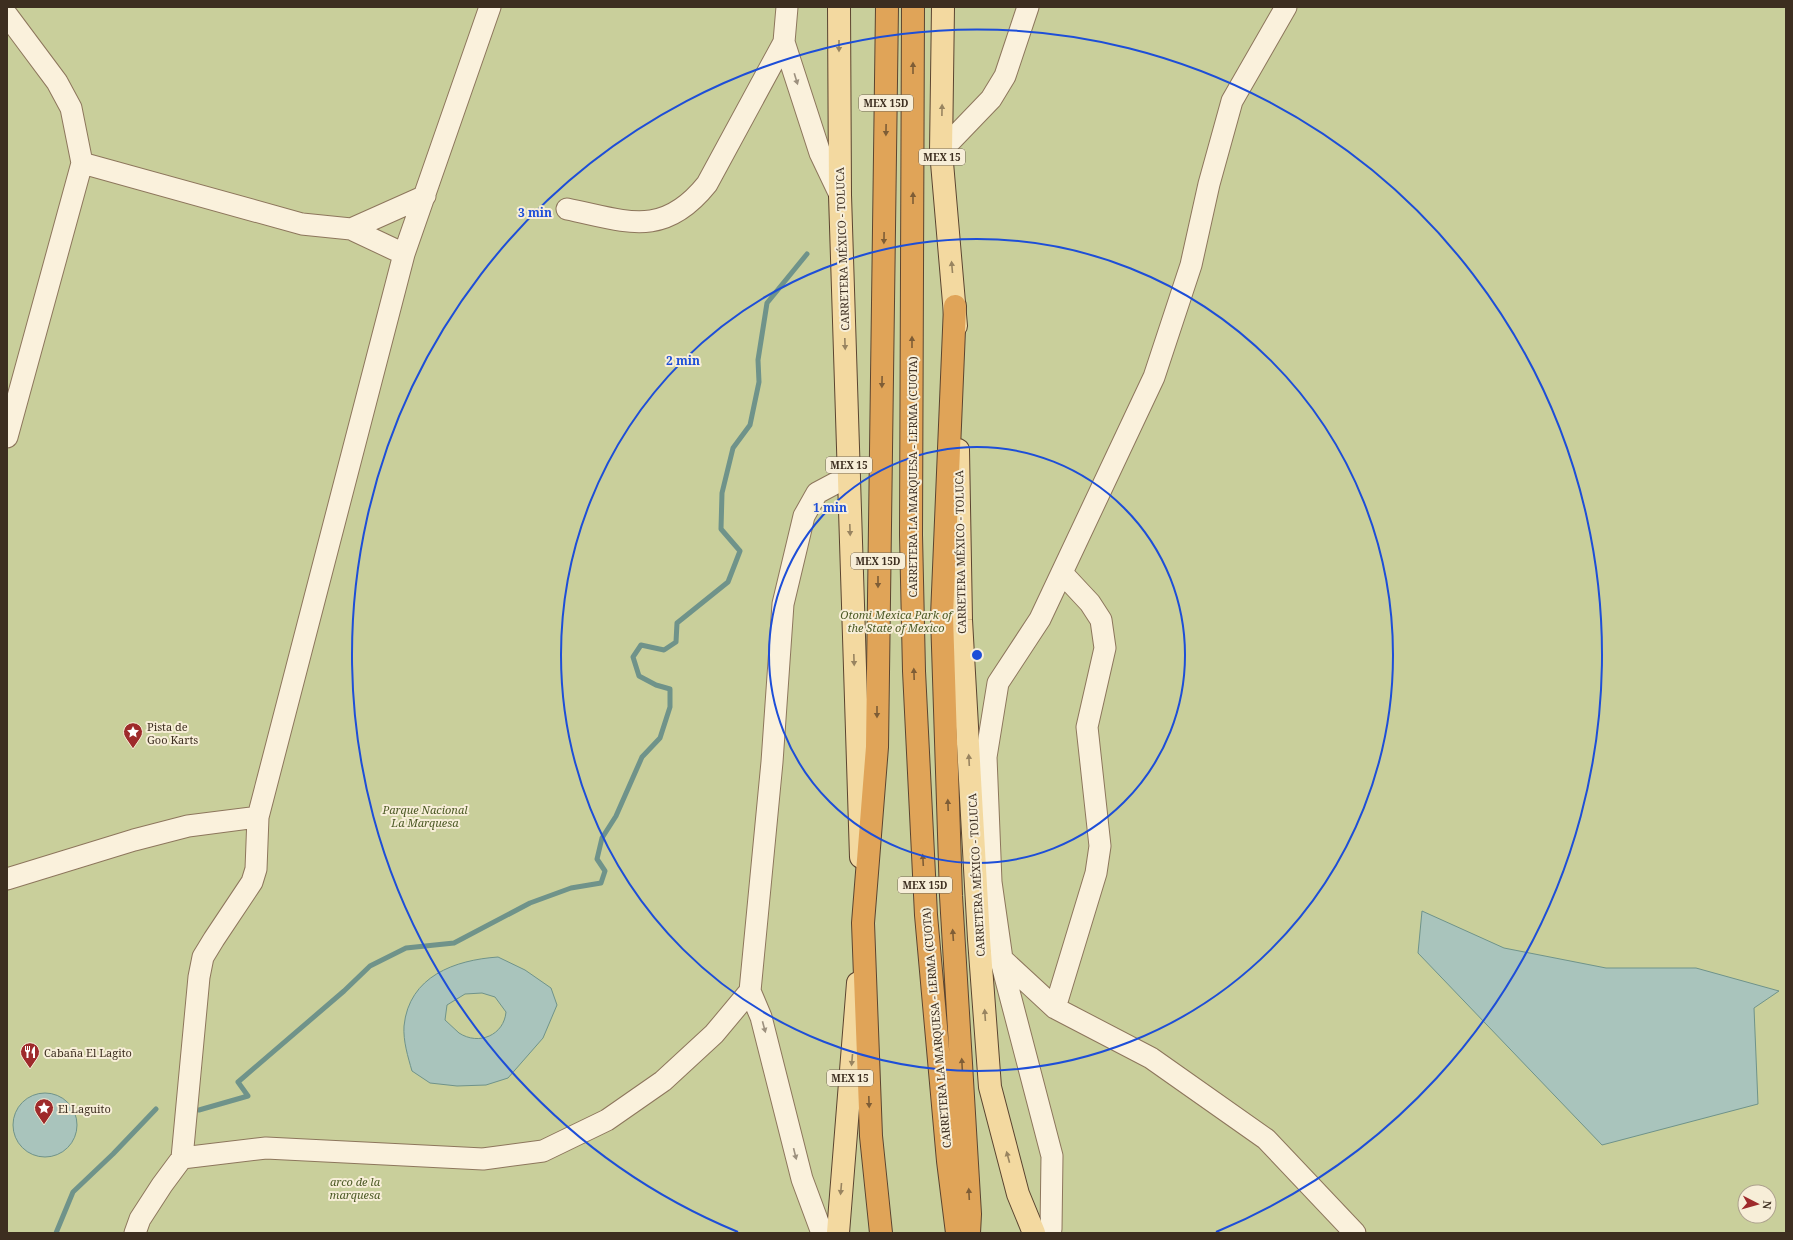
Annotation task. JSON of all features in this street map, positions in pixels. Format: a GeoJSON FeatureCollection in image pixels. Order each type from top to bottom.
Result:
{"type":"FeatureCollection","features":[{"type":"Feature","properties":{"kind":"highway","name":"MEX 15D"},"geometry":{"type":"LineString","coordinates":[[881,1233],[871,1136],[863,923],[877,747],[887,7]]}},
{"type":"Feature","properties":{"kind":"highway","name":"CARRETERA LA MARQUESA - LERMA (CUOTA)"},"geometry":{"type":"LineString","coordinates":[[914,7],[912,536],[914,671],[926,915],[947,1153],[957,1233]]}},
{"type":"Feature","properties":{"kind":"highway"},"geometry":{"type":"LineString","coordinates":[[955,306],[942,616],[951,896],[970,1214],[969,1233]]}},
{"type":"Feature","properties":{"kind":"main road","name":"CARRETERA MÉXICO - TOLUCA"},"geometry":{"type":"LineString","coordinates":[[838,1233],[863,923],[840,195],[839,7]]}},
{"type":"Feature","properties":{"kind":"main road","name":"CARRETERA MÉXICO - TOLUCA"},"geometry":{"type":"LineString","coordinates":[[943,7],[942,151],[955,306],[961,620],[979,939],[990,1087],[1018,1194],[1034,1233]]}},
{"type":"Feature","properties":{"kind":"street"},"geometry":{"type":"LineString","coordinates":[[135,1233],[140,1219],[182,1158],[200,970],[203,957],[252,882],[256,869],[258,817],[404,254],[490,7]]}},
{"type":"Feature","properties":{"kind":"street"},"geometry":{"type":"LineString","coordinates":[[787,7],[784,42],[820,153],[840,195]]}},
{"type":"Feature","properties":{"kind":"street"},"geometry":{"type":"LineString","coordinates":[[942,151],[991,98],[1005,76],[1028,7]]}},
{"type":"Feature","properties":{"kind":"street"},"geometry":{"type":"LineString","coordinates":[[1049,1233],[1051,1229],[1052,1156],[1002,959],[992,882],[986,757],[998,683],[1040,618],[1154,377],[1191,265],[1209,184],[1232,101],[1286,7]]}},
{"type":"Feature","properties":{"kind":"street"},"geometry":{"type":"LineString","coordinates":[[7,15],[57,82],[72,108],[82,163],[7,437]]}},
{"type":"Feature","properties":{"kind":"street"},"geometry":{"type":"LineString","coordinates":[[567,209],[636,222],[654,222],[682,209],[696,198],[707,184],[784,42]]}},
{"type":"Feature","properties":{"kind":"street"},"geometry":{"type":"LineString","coordinates":[[82,163],[302,224],[351,228],[404,254]]}},
{"type":"Feature","properties":{"kind":"street"},"geometry":{"type":"LineString","coordinates":[[351,228],[425,196]]}},
{"type":"Feature","properties":{"kind":"street"},"geometry":{"type":"LineString","coordinates":[[822,1233],[802,1179],[761,1017],[750,991],[772,762],[783,604],[804,516],[817,493],[849,476]]}},
{"type":"Feature","properties":{"kind":"street"},"geometry":{"type":"LineString","coordinates":[[1055,1008],[1096,873],[1100,846],[1095,787],[1088,752],[1087,727],[1105,648],[1101,620],[1090,603],[1062,573]]}},
{"type":"Feature","properties":{"kind":"street"},"geometry":{"type":"LineString","coordinates":[[7,879],[134,840],[188,826],[258,817]]}},
{"type":"Feature","properties":{"kind":"street"},"geometry":{"type":"LineString","coordinates":[[979,939],[1055,1008],[1150,1058],[1266,1139],[1355,1233]]}},
{"type":"Feature","properties":{"kind":"street"},"geometry":{"type":"LineString","coordinates":[[182,1158],[266,1148],[483,1159],[543,1151],[607,1120],[663,1081],[714,1034],[750,991]]}},
{"type":"Feature","properties":{"kind":"green space","name":"Otomi Mexica Park of the State of Mexico"},"geometry":{"type":"Polygon","coordinates":[[[7,7],[1786,7],[1786,1233],[7,1233],[7,7]]]}},
{"type":"Feature","properties":{"kind":"water"},"geometry":{"type":"Polygon","coordinates":[[[1422,911],[1504,948],[1606,968],[1696,968],[1779,991],[1754,1008],[1758,1104],[1602,1145],[1418,953],[1422,911]]]}},
{"type":"Feature","properties":{"kind":"water"},"geometry":{"type":"Polygon","coordinates":[[[498,957],[525,970],[551,988],[557,1005],[543,1038],[508,1078],[486,1085],[457,1086],[430,1083],[412,1071],[404,1037],[404,1026],[408,1009],[415,995],[425,983],[437,974],[466,962],[498,957]],[[482,993],[465,994],[447,1005],[445,1020],[459,1033],[467,1037],[482,1038],[489,1036],[501,1027],[506,1012],[495,997],[482,993]]]}},
{"type":"Feature","properties":{"kind":"water"},"geometry":{"type":"Polygon","coordinates":[[[45,1093],[63,1099],[71,1107],[77,1125],[71,1143],[63,1151],[45,1157],[27,1151],[19,1143],[13,1125],[19,1107],[27,1099],[45,1093]]]}},
{"type":"Feature","properties":{"kind":"waterway"},"geometry":{"type":"LineString","coordinates":[[199,1110],[248,1096],[238,1082],[344,991],[370,966],[406,948],[454,943],[530,903],[571,888],[601,883],[605,871],[597,859],[602,838],[616,816],[642,757],[660,738],[670,707],[670,689],[656,685],[639,676],[633,657],[641,645],[664,650],[676,642],[677,623],[728,582],[740,551],[721,529],[722,493],[733,448],[750,425],[759,382],[758,360],[767,303],[807,254]]}},
{"type":"Feature","properties":{"kind":"waterway"},"geometry":{"type":"LineString","coordinates":[[56,1233],[73,1192],[113,1154],[156,1109]]}},
{"type":"Feature","properties":{"kind":"place","name":"Pista de Goo Karts"},"geometry":{"type":"Point","coordinates":[133,749]}},
{"type":"Feature","properties":{"kind":"place","name":"Cabaña El Lagito"},"geometry":{"type":"Point","coordinates":[30,1069]}},
{"type":"Feature","properties":{"kind":"place","name":"El Laguito"},"geometry":{"type":"Point","coordinates":[44,1125]}},
{"type":"Feature","properties":{"kind":"park label","name":"Parque Nacional La Marquesa"},"geometry":{"type":"Point","coordinates":[425,815]}},
{"type":"Feature","properties":{"kind":"park label","name":"arco de la marquesa"},"geometry":{"type":"Point","coordinates":[355,1187]}}]}
